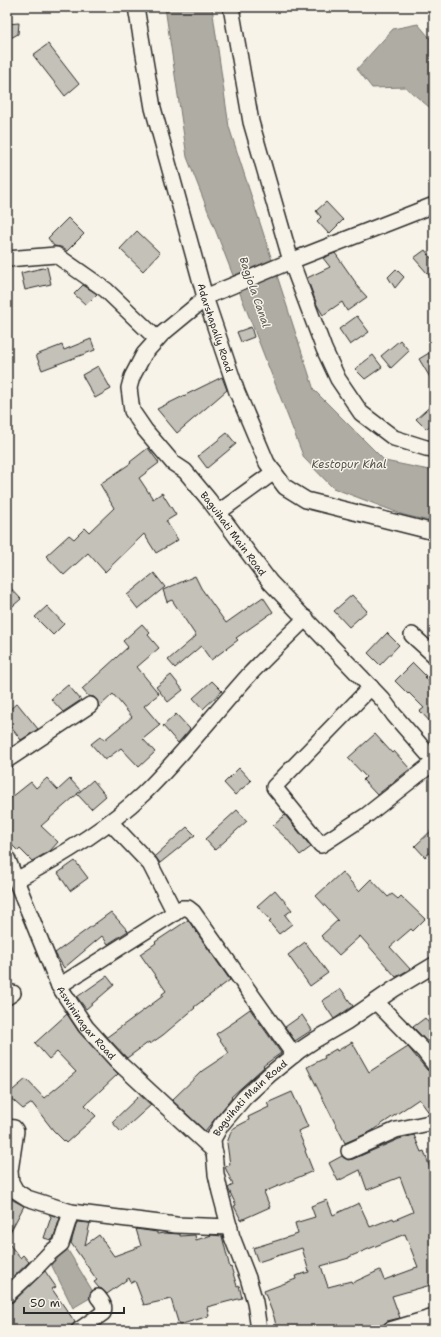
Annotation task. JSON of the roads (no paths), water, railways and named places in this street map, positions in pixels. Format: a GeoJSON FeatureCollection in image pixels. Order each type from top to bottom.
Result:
{"type":"FeatureCollection","features":[{"type":"Feature","properties":{"kind":"street","name":"Adarshapally Road"},"geometry":{"type":"LineString","coordinates":[[136,7],[153,108],[205,297],[237,392],[267,463],[286,487],[306,500],[434,532]]}},
{"type":"Feature","properties":{"kind":"street"},"geometry":{"type":"LineString","coordinates":[[232,7],[251,122],[291,260],[329,361],[338,379],[362,413],[394,438],[434,449]]}},
{"type":"Feature","properties":{"kind":"street","name":"Baguihati Main Road"},"geometry":{"type":"LineString","coordinates":[[434,205],[291,260],[205,297],[157,339],[144,354],[132,377],[129,388],[132,411],[145,430],[173,463],[185,471],[219,512],[270,582],[383,700],[434,761]]}},
{"type":"Feature","properties":{"kind":"street"},"geometry":{"type":"LineString","coordinates":[[7,259],[56,255],[106,290],[157,339]]}},
{"type":"Feature","properties":{"kind":"street"},"geometry":{"type":"LineString","coordinates":[[219,512],[274,472]]}},
{"type":"Feature","properties":{"kind":"street"},"geometry":{"type":"LineString","coordinates":[[16,880],[58,858],[110,822],[143,794],[195,738],[248,676],[306,618]]}},
{"type":"Feature","properties":{"kind":"street"},"geometry":{"type":"LineString","coordinates":[[412,635],[434,655]]}},
{"type":"Feature","properties":{"kind":"street"},"geometry":{"type":"LineString","coordinates":[[371,687],[274,786],[321,845],[367,815],[434,761]]}},
{"type":"Feature","properties":{"kind":"street"},"geometry":{"type":"LineString","coordinates":[[7,760],[90,705]]}},
{"type":"Feature","properties":{"kind":"street"},"geometry":{"type":"LineString","coordinates":[[110,822],[150,864],[176,913]]}},
{"type":"Feature","properties":{"kind":"street","name":"Aswininagar Road"},"geometry":{"type":"LineString","coordinates":[[7,858],[42,948],[59,986],[86,1027],[118,1062],[214,1152]]}},
{"type":"Feature","properties":{"kind":"street"},"geometry":{"type":"LineString","coordinates":[[59,986],[182,908],[188,908],[193,912],[294,1055]]}},
{"type":"Feature","properties":{"kind":"street","name":"Baguihati Main Road"},"geometry":{"type":"LineString","coordinates":[[259,1330],[248,1278],[232,1237],[216,1174],[214,1140],[221,1125],[244,1097],[269,1074],[294,1055],[315,1040],[346,1022],[434,965]]}},
{"type":"Feature","properties":{"kind":"street"},"geometry":{"type":"LineString","coordinates":[[376,1002],[418,1045],[434,1064]]}},
{"type":"Feature","properties":{"kind":"street"},"geometry":{"type":"LineString","coordinates":[[350,1151],[396,1130],[434,1122]]}},
{"type":"Feature","properties":{"kind":"street"},"geometry":{"type":"LineString","coordinates":[[7,1127],[14,1128],[16,1131],[10,1171],[11,1182],[16,1191],[27,1198],[71,1212],[176,1224],[230,1227]]}},
{"type":"Feature","properties":{"kind":"street"},"geometry":{"type":"LineString","coordinates":[[7,1295],[61,1244],[71,1212]]}},
{"type":"Feature","properties":{"kind":"street"},"geometry":{"type":"LineString","coordinates":[[79,1330],[103,1313],[103,1303],[98,1297]]}},
{"type":"Feature","properties":{"kind":"street"},"geometry":{"type":"LineString","coordinates":[[390,1330],[414,1326],[434,1316]]}},
{"type":"Feature","properties":{"kind":"water","name":"Kestopur Khal"},"geometry":{"type":"Polygon","coordinates":[[[165,7],[212,7],[229,127],[314,390],[385,461],[434,471],[434,522],[404,515],[333,488],[304,458],[187,157],[165,7]]]}},
{"type":"Feature","properties":{"kind":"water"},"geometry":{"type":"Polygon","coordinates":[[[418,24],[434,43],[434,111],[405,87],[372,88],[357,69],[393,29],[418,24]]]}},
{"type":"Feature","properties":{"kind":"water"},"geometry":{"type":"Polygon","coordinates":[[[66,1247],[95,1295],[73,1308],[48,1258],[66,1247]]]}},
{"type":"Feature","properties":{"kind":"water label","name":"Bagjola Canal"},"geometry":{"type":"Point","coordinates":[255,292]}}]}
